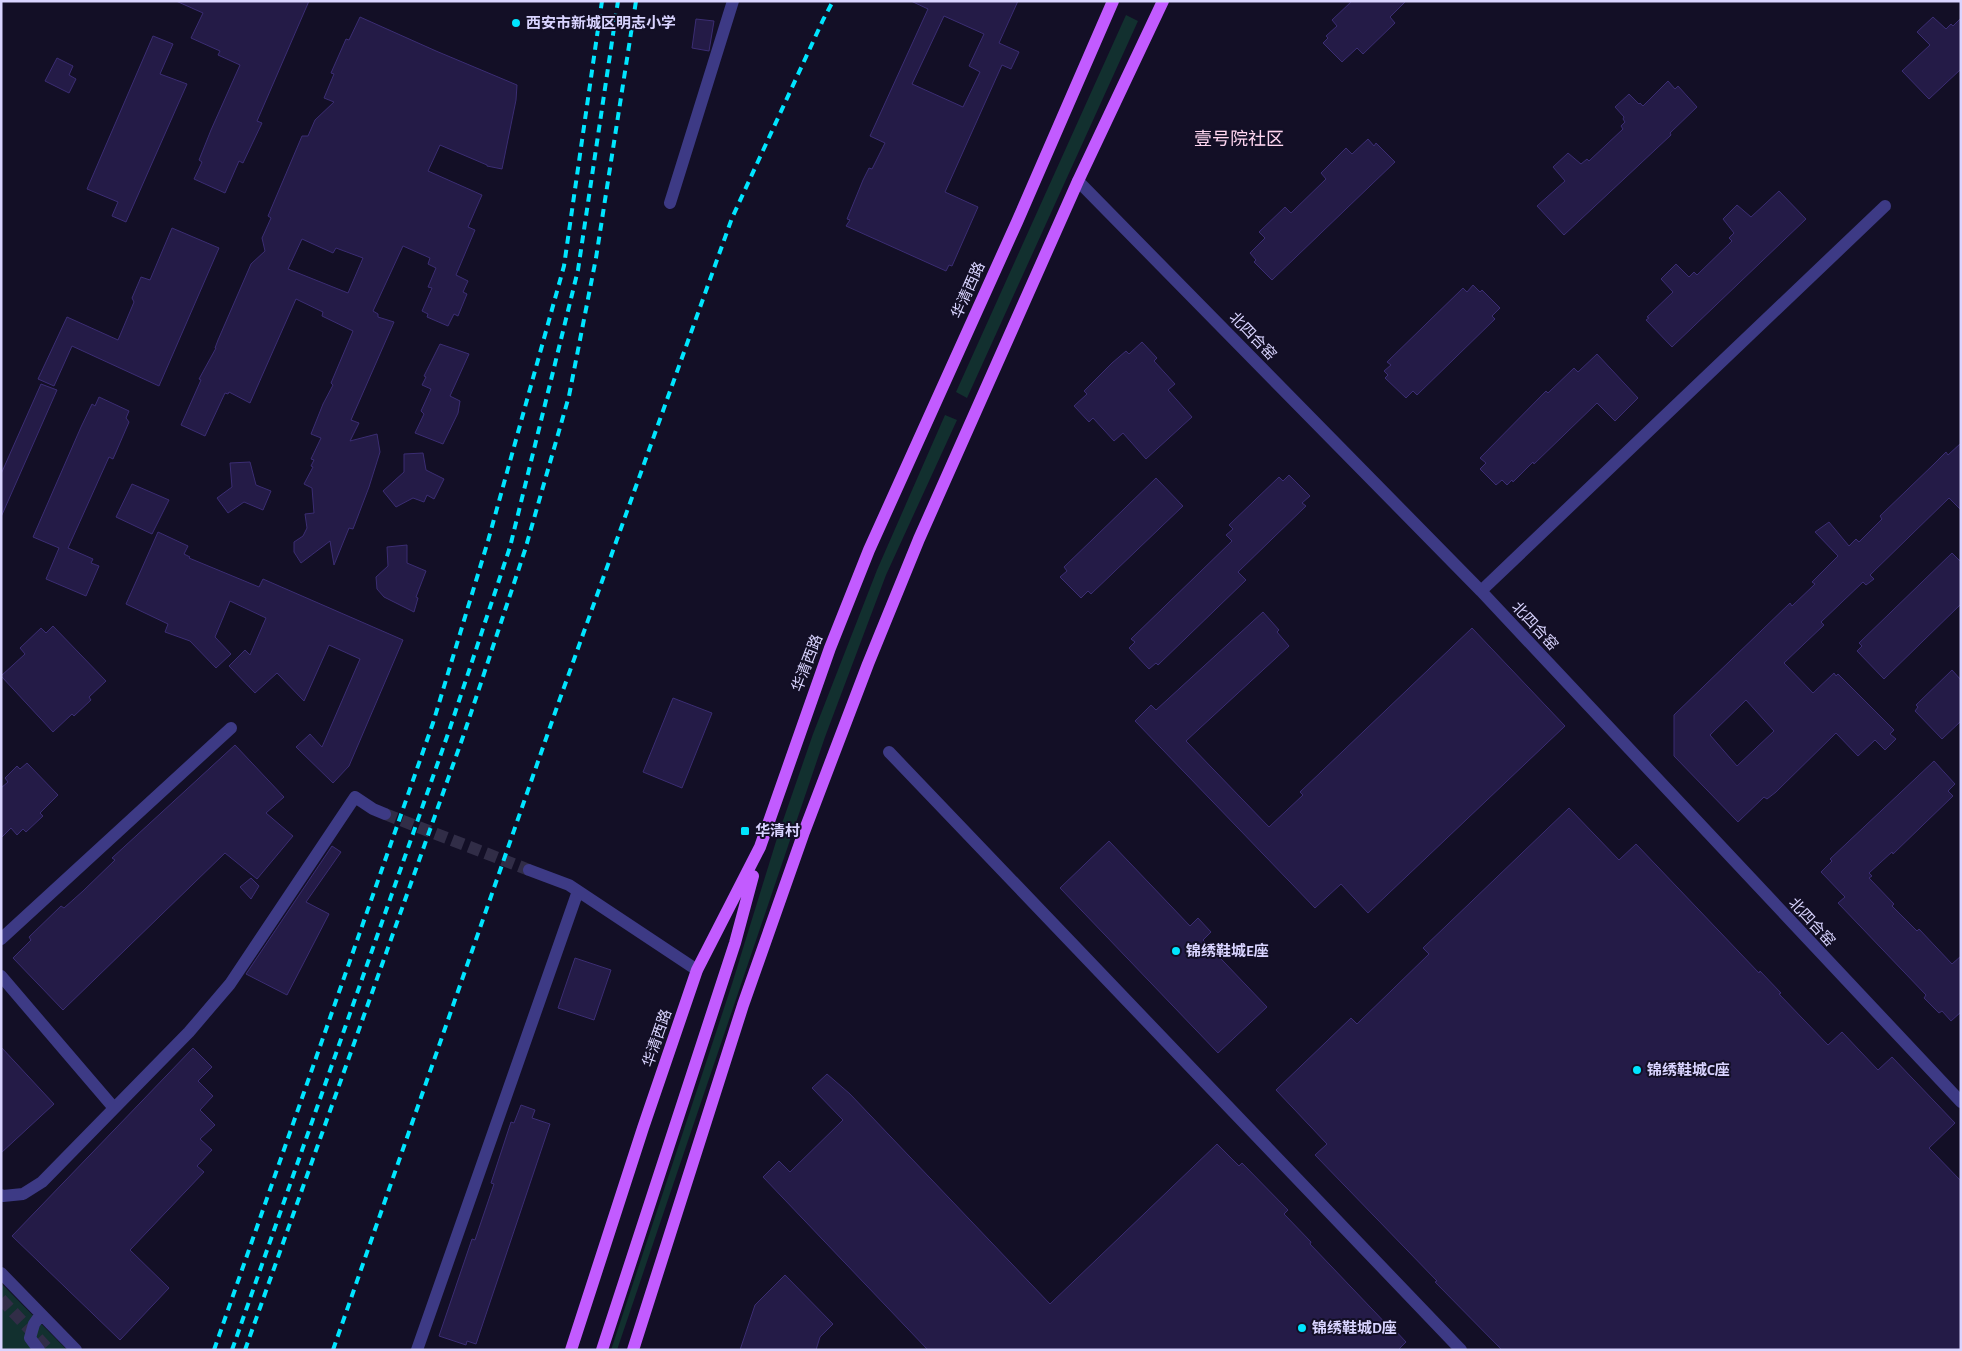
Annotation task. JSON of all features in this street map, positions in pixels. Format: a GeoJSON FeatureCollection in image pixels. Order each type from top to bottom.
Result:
{"type":"FeatureCollection","features":[{"type":"Feature","properties":{"kind":"main road","name":"华清西路"},"geometry":{"type":"LineString","coordinates":[[570,1350],[697,970],[760,847],[830,648],[869,550],[1114,1]]}},
{"type":"Feature","properties":{"kind":"main road"},"geometry":{"type":"LineString","coordinates":[[633,1350],[744,1005],[807,824],[868,664],[916,548],[1078,181],[1163,1]]}},
{"type":"Feature","properties":{"kind":"main road"},"geometry":{"type":"LineString","coordinates":[[602,1350],[735,943],[760,847]]}},
{"type":"Feature","properties":{"kind":"street"},"geometry":{"type":"LineString","coordinates":[[670,203],[733,1]]}},
{"type":"Feature","properties":{"kind":"street","name":"北四合窑"},"geometry":{"type":"LineString","coordinates":[[1078,181],[1481,591],[1961,1102]]}},
{"type":"Feature","properties":{"kind":"street"},"geometry":{"type":"LineString","coordinates":[[1481,591],[1885,206]]}},
{"type":"Feature","properties":{"kind":"street"},"geometry":{"type":"LineString","coordinates":[[1,939],[231,728]]}},
{"type":"Feature","properties":{"kind":"street"},"geometry":{"type":"LineString","coordinates":[[889,752],[1461,1350]]}},
{"type":"Feature","properties":{"kind":"street"},"geometry":{"type":"LineString","coordinates":[[1,1195],[22,1194],[42,1182],[189,1032],[230,984],[355,797],[373,809],[385,814]]}},
{"type":"Feature","properties":{"kind":"street"},"geometry":{"type":"LineString","coordinates":[[529,870],[569,885],[697,970]]}},
{"type":"Feature","properties":{"kind":"street"},"geometry":{"type":"LineString","coordinates":[[417,1350],[578,891]]}},
{"type":"Feature","properties":{"kind":"street"},"geometry":{"type":"LineString","coordinates":[[1,976],[114,1108]]}},
{"type":"Feature","properties":{"kind":"street"},"geometry":{"type":"LineString","coordinates":[[1,1273],[76,1350]]}},
{"type":"Feature","properties":{"kind":"street"},"geometry":{"type":"LineString","coordinates":[[39,1350],[30,1338],[34,1324],[42,1314]]}},
{"type":"Feature","properties":{"kind":"green space"},"geometry":{"type":"Polygon","coordinates":[[[1126,15],[1138,21],[967,398],[956,392],[1126,15]]]}},
{"type":"Feature","properties":{"kind":"green space"},"geometry":{"type":"Polygon","coordinates":[[[945,415],[957,420],[886,575],[825,737],[617,1350],[611,1350],[732,984],[778,835],[813,734],[877,570],[945,415]]]}},
{"type":"Feature","properties":{"kind":"green space"},"geometry":{"type":"Polygon","coordinates":[[[1,1283],[67,1350],[1,1350],[1,1283]]]}},
{"type":"Feature","properties":{"kind":"building"},"geometry":{"type":"Polygon","coordinates":[[[176,1],[309,1],[257,121],[262,123],[243,163],[239,161],[225,193],[194,179],[202,162],[199,160],[211,130],[240,65],[218,55],[220,51],[191,38],[203,13],[176,1]]]}},
{"type":"Feature","properties":{"kind":"building"},"geometry":{"type":"Polygon","coordinates":[[[911,1],[1018,1],[999,43],[1019,52],[1011,69],[1002,65],[945,192],[978,207],[952,266],[949,265],[946,271],[846,226],[850,220],[847,219],[863,180],[869,168],[872,169],[885,143],[870,136],[928,9],[911,1]],[[944,16],[912,84],[963,107],[980,72],[969,66],[984,34],[944,16]]]}},
{"type":"Feature","properties":{"kind":"building"},"geometry":{"type":"Polygon","coordinates":[[[1352,1],[1406,1],[1390,17],[1395,23],[1363,54],[1357,48],[1342,62],[1323,43],[1328,38],[1326,36],[1337,26],[1332,20],[1352,1]]]}},
{"type":"Feature","properties":{"kind":"building"},"geometry":{"type":"Polygon","coordinates":[[[360,17],[517,85],[516,100],[502,169],[487,166],[440,145],[428,171],[482,195],[468,227],[475,230],[456,275],[468,281],[463,292],[467,294],[458,316],[454,314],[448,326],[427,317],[428,314],[422,311],[432,288],[428,287],[436,268],[428,264],[430,258],[403,246],[373,311],[378,314],[378,317],[394,322],[351,420],[359,423],[350,441],[377,434],[380,452],[353,529],[349,528],[334,565],[330,541],[301,563],[294,552],[294,542],[303,536],[307,528],[305,514],[314,513],[312,488],[304,484],[313,467],[311,466],[314,460],[311,459],[321,438],[311,434],[333,385],[331,383],[353,331],[322,316],[323,312],[296,299],[250,403],[229,392],[228,394],[225,393],[205,436],[181,425],[201,380],[199,379],[216,348],[251,264],[265,251],[262,238],[271,218],[268,216],[302,136],[308,136],[315,120],[334,102],[324,98],[334,74],[331,73],[346,39],[349,40],[360,17]],[[302,239],[288,269],[348,293],[363,258],[336,248],[333,253],[302,239]]]}},
{"type":"Feature","properties":{"kind":"building"},"geometry":{"type":"Polygon","coordinates":[[[1933,17],[1946,29],[1951,24],[1953,26],[1961,18],[1961,69],[1929,99],[1902,71],[1930,45],[1917,32],[1933,17]]]}},
{"type":"Feature","properties":{"kind":"building"},"geometry":{"type":"Polygon","coordinates":[[[696,19],[714,21],[709,51],[692,48],[696,19]]]}},
{"type":"Feature","properties":{"kind":"building"},"geometry":{"type":"Polygon","coordinates":[[[153,36],[173,44],[160,74],[187,84],[126,222],[112,216],[118,202],[87,189],[153,36]]]}},
{"type":"Feature","properties":{"kind":"building"},"geometry":{"type":"Polygon","coordinates":[[[57,58],[73,66],[69,75],[76,79],[69,93],[45,81],[57,58]]]}},
{"type":"Feature","properties":{"kind":"building"},"geometry":{"type":"Polygon","coordinates":[[[1668,81],[1675,89],[1678,86],[1697,107],[1670,133],[1671,135],[1564,235],[1537,206],[1565,181],[1553,167],[1568,153],[1581,164],[1587,159],[1589,161],[1623,129],[1621,126],[1625,122],[1624,117],[1615,107],[1629,94],[1643,106],[1668,81]]]}},
{"type":"Feature","properties":{"kind":"building"},"geometry":{"type":"Polygon","coordinates":[[[1368,139],[1374,146],[1376,143],[1395,162],[1272,280],[1254,262],[1256,260],[1250,253],[1265,238],[1259,232],[1285,207],[1291,213],[1326,179],[1321,173],[1346,148],[1352,154],[1368,139]]]}},
{"type":"Feature","properties":{"kind":"building"},"geometry":{"type":"Polygon","coordinates":[[[1779,191],[1806,219],[1672,347],[1646,320],[1673,292],[1661,279],[1676,264],[1689,277],[1694,272],[1697,275],[1732,241],[1729,238],[1734,233],[1723,219],[1737,205],[1751,217],[1779,191]]]}},
{"type":"Feature","properties":{"kind":"building"},"geometry":{"type":"Polygon","coordinates":[[[172,228],[219,248],[159,386],[72,346],[54,386],[38,379],[67,317],[118,340],[134,302],[132,298],[141,277],[150,280],[172,228]]]}},
{"type":"Feature","properties":{"kind":"building"},"geometry":{"type":"Polygon","coordinates":[[[1473,285],[1480,292],[1482,290],[1500,308],[1492,316],[1495,319],[1417,395],[1413,391],[1406,398],[1385,378],[1388,375],[1384,371],[1391,365],[1387,362],[1463,288],[1467,292],[1473,285]]]}},
{"type":"Feature","properties":{"kind":"building"},"geometry":{"type":"Polygon","coordinates":[[[1142,342],[1157,358],[1154,361],[1175,384],[1168,390],[1192,417],[1146,459],[1123,433],[1114,441],[1093,418],[1089,422],[1074,406],[1087,394],[1084,391],[1112,363],[1126,351],[1129,354],[1142,342]]]}},
{"type":"Feature","properties":{"kind":"building"},"geometry":{"type":"Polygon","coordinates":[[[440,344],[469,354],[450,396],[460,401],[458,413],[443,444],[415,433],[424,414],[421,411],[431,389],[422,385],[426,377],[424,376],[440,344]]]}},
{"type":"Feature","properties":{"kind":"building"},"geometry":{"type":"Polygon","coordinates":[[[1597,354],[1638,398],[1615,421],[1597,403],[1513,482],[1512,480],[1507,485],[1502,480],[1496,485],[1480,469],[1486,463],[1480,458],[1546,391],[1548,393],[1574,368],[1578,372],[1597,354]]]}},
{"type":"Feature","properties":{"kind":"building"},"geometry":{"type":"Polygon","coordinates":[[[41,384],[57,390],[1,517],[1,474],[41,384]]]}},
{"type":"Feature","properties":{"kind":"building"},"geometry":{"type":"Polygon","coordinates":[[[99,397],[129,411],[126,418],[129,422],[113,459],[109,457],[68,548],[93,559],[91,563],[99,566],[86,596],[46,579],[59,548],[33,537],[81,427],[92,404],[95,406],[99,397]]]}},
{"type":"Feature","properties":{"kind":"building"},"geometry":{"type":"Polygon","coordinates":[[[1961,443],[1961,510],[1949,498],[1870,575],[1874,579],[1866,585],[1863,582],[1821,622],[1824,625],[1784,663],[1813,693],[1834,673],[1836,676],[1838,674],[1894,730],[1890,734],[1896,739],[1885,750],[1875,740],[1858,756],[1836,733],[1776,792],[1767,799],[1764,797],[1738,822],[1674,756],[1674,715],[1790,603],[1792,606],[1815,584],[1812,582],[1838,556],[1815,532],[1829,522],[1849,546],[1856,539],[1859,542],[1882,519],[1880,516],[1946,452],[1948,455],[1961,443]],[[1746,700],[1710,735],[1737,766],[1774,731],[1746,700]]]}},
{"type":"Feature","properties":{"kind":"building"},"geometry":{"type":"Polygon","coordinates":[[[423,453],[426,470],[444,479],[434,499],[427,495],[424,502],[413,498],[396,507],[383,491],[404,472],[404,454],[423,453]]]}},
{"type":"Feature","properties":{"kind":"building"},"geometry":{"type":"Polygon","coordinates":[[[250,462],[256,485],[271,491],[263,510],[244,502],[228,513],[217,498],[232,487],[230,463],[250,462]]]}},
{"type":"Feature","properties":{"kind":"building"},"geometry":{"type":"Polygon","coordinates":[[[1289,475],[1310,496],[1302,503],[1306,506],[1238,572],[1246,580],[1158,665],[1156,663],[1149,669],[1129,648],[1135,642],[1131,639],[1232,541],[1226,535],[1233,529],[1229,525],[1279,477],[1283,481],[1289,475]]]}},
{"type":"Feature","properties":{"kind":"building"},"geometry":{"type":"Polygon","coordinates":[[[1156,478],[1183,506],[1091,594],[1088,591],[1081,598],[1060,577],[1067,571],[1064,567],[1156,478]]]}},
{"type":"Feature","properties":{"kind":"building"},"geometry":{"type":"Polygon","coordinates":[[[132,484],[169,500],[152,534],[116,517],[132,484]]]}},
{"type":"Feature","properties":{"kind":"building"},"geometry":{"type":"Polygon","coordinates":[[[158,532],[188,546],[184,554],[189,558],[259,587],[263,579],[403,640],[349,766],[333,783],[296,747],[310,734],[322,747],[360,659],[329,645],[304,701],[277,673],[255,693],[229,666],[245,650],[250,655],[266,618],[230,601],[215,637],[231,654],[216,668],[190,641],[165,632],[168,624],[126,604],[158,532]]]}},
{"type":"Feature","properties":{"kind":"building"},"geometry":{"type":"Polygon","coordinates":[[[407,545],[407,563],[426,571],[416,597],[418,598],[414,612],[384,597],[377,589],[376,577],[388,566],[387,547],[407,545]]]}},
{"type":"Feature","properties":{"kind":"building"},"geometry":{"type":"Polygon","coordinates":[[[1952,553],[1961,562],[1961,604],[1884,679],[1857,651],[1862,646],[1859,643],[1952,553]]]}},
{"type":"Feature","properties":{"kind":"building"},"geometry":{"type":"Polygon","coordinates":[[[1263,612],[1279,630],[1277,632],[1289,646],[1186,741],[1269,827],[1303,795],[1300,792],[1472,628],[1565,726],[1368,913],[1341,884],[1315,908],[1135,721],[1151,705],[1156,710],[1263,612]]]}},
{"type":"Feature","properties":{"kind":"building"},"geometry":{"type":"Polygon","coordinates":[[[53,626],[106,681],[89,697],[91,700],[74,716],[72,714],[53,732],[1,676],[25,654],[20,648],[41,628],[46,633],[53,626]]]}},
{"type":"Feature","properties":{"kind":"building"},"geometry":{"type":"Polygon","coordinates":[[[1952,670],[1961,680],[1961,721],[1942,739],[1915,711],[1918,707],[1916,705],[1952,670]]]}},
{"type":"Feature","properties":{"kind":"building"},"geometry":{"type":"Polygon","coordinates":[[[673,698],[712,713],[682,788],[643,772],[673,698]]]}},
{"type":"Feature","properties":{"kind":"building"},"geometry":{"type":"Polygon","coordinates":[[[235,745],[284,797],[266,813],[293,836],[257,879],[225,853],[63,1010],[13,958],[31,940],[29,937],[61,906],[64,908],[83,891],[115,860],[112,858],[235,745]]]}},
{"type":"Feature","properties":{"kind":"building"},"geometry":{"type":"Polygon","coordinates":[[[1934,761],[1955,784],[1948,791],[1953,796],[1893,854],[1892,852],[1869,873],[1872,876],[1869,878],[1894,904],[1892,906],[1917,931],[1919,929],[1952,964],[1961,956],[1961,1012],[1951,1021],[1942,1011],[1939,1013],[1924,998],[1926,995],[1838,903],[1845,897],[1821,872],[1832,861],[1830,859],[1934,761]]]}},
{"type":"Feature","properties":{"kind":"building"},"geometry":{"type":"Polygon","coordinates":[[[27,763],[58,795],[40,813],[43,816],[26,832],[23,829],[17,835],[11,828],[1,838],[1,788],[8,782],[5,778],[17,766],[20,769],[27,763]]]}},
{"type":"Feature","properties":{"kind":"building"},"geometry":{"type":"Polygon","coordinates":[[[1569,808],[1619,860],[1636,844],[1759,973],[1760,971],[1781,993],[1779,994],[1828,1045],[1842,1032],[1878,1070],[1892,1057],[1955,1123],[1929,1148],[1961,1181],[1961,1350],[1502,1350],[1315,1155],[1327,1144],[1276,1090],[1351,1018],[1357,1024],[1429,954],[1423,948],[1569,808]]]}},
{"type":"Feature","properties":{"kind":"building"},"geometry":{"type":"Polygon","coordinates":[[[1109,841],[1190,926],[1198,918],[1211,932],[1203,940],[1267,1007],[1218,1053],[1060,888],[1109,841]]]}},
{"type":"Feature","properties":{"kind":"building"},"geometry":{"type":"Polygon","coordinates":[[[332,846],[341,852],[306,902],[329,914],[287,995],[246,974],[332,846]]]}},
{"type":"Feature","properties":{"kind":"building"},"geometry":{"type":"Polygon","coordinates":[[[251,878],[259,886],[251,899],[240,887],[251,878]]]}},
{"type":"Feature","properties":{"kind":"building"},"geometry":{"type":"Polygon","coordinates":[[[575,958],[611,970],[594,1020],[558,1008],[575,958]]]}},
{"type":"Feature","properties":{"kind":"building"},"geometry":{"type":"Polygon","coordinates":[[[1,1047],[54,1104],[1,1153],[1,1047]]]}},
{"type":"Feature","properties":{"kind":"building"},"geometry":{"type":"Polygon","coordinates":[[[193,1048],[212,1067],[198,1081],[213,1096],[200,1110],[215,1125],[200,1139],[212,1150],[197,1166],[204,1172],[130,1250],[169,1288],[120,1340],[12,1236],[193,1048]]]}},
{"type":"Feature","properties":{"kind":"building"},"geometry":{"type":"Polygon","coordinates":[[[827,1074],[850,1094],[1050,1304],[1217,1144],[1239,1166],[1242,1163],[1288,1210],[1284,1214],[1311,1242],[1310,1244],[1392,1330],[1393,1328],[1406,1342],[1398,1350],[928,1350],[763,1177],[779,1161],[790,1172],[843,1120],[812,1088],[827,1074]]]}},
{"type":"Feature","properties":{"kind":"building"},"geometry":{"type":"Polygon","coordinates":[[[521,1105],[535,1110],[532,1118],[550,1124],[476,1344],[467,1341],[466,1345],[439,1336],[472,1239],[475,1240],[494,1184],[491,1183],[511,1122],[514,1123],[521,1105]]]}},
{"type":"Feature","properties":{"kind":"building"},"geometry":{"type":"Polygon","coordinates":[[[785,1275],[833,1324],[820,1337],[816,1350],[740,1350],[755,1305],[785,1275]]]}},
{"type":"Feature","properties":{"kind":"tunnel"},"geometry":{"type":"LineString","coordinates":[[385,814],[529,870]]}},
{"type":"Feature","properties":{"kind":"tunnel"},"geometry":{"type":"LineString","coordinates":[[1,1299],[49,1350]]}},
{"type":"Feature","properties":{"kind":"railway"},"geometry":{"type":"LineString","coordinates":[[214,1350],[433,723],[488,541],[564,266],[602,1]]}},
{"type":"Feature","properties":{"kind":"railway"},"geometry":{"type":"LineString","coordinates":[[232,1350],[449,731],[510,547],[578,270],[618,1]]}},
{"type":"Feature","properties":{"kind":"railway"},"geometry":{"type":"LineString","coordinates":[[245,1350],[464,734],[525,550],[569,396],[596,258],[636,1]]}},
{"type":"Feature","properties":{"kind":"railway"},"geometry":{"type":"LineString","coordinates":[[333,1350],[557,707],[732,218],[833,1]]}},
{"type":"Feature","properties":{"kind":"place","name":"西安市新城区明志小学"},"geometry":{"type":"Point","coordinates":[516,23]}},
{"type":"Feature","properties":{"kind":"place","name":"华清村"},"geometry":{"type":"Point","coordinates":[745,831]}},
{"type":"Feature","properties":{"kind":"place","name":"锦绣鞋城E座"},"geometry":{"type":"Point","coordinates":[1176,951]}},
{"type":"Feature","properties":{"kind":"place","name":"锦绣鞋城C座"},"geometry":{"type":"Point","coordinates":[1637,1070]}},
{"type":"Feature","properties":{"kind":"place","name":"锦绣鞋城D座"},"geometry":{"type":"Point","coordinates":[1302,1328]}},
{"type":"Feature","properties":{"kind":"district","name":"壹号院社区"},"geometry":{"type":"Point","coordinates":[1239,139]}}]}
